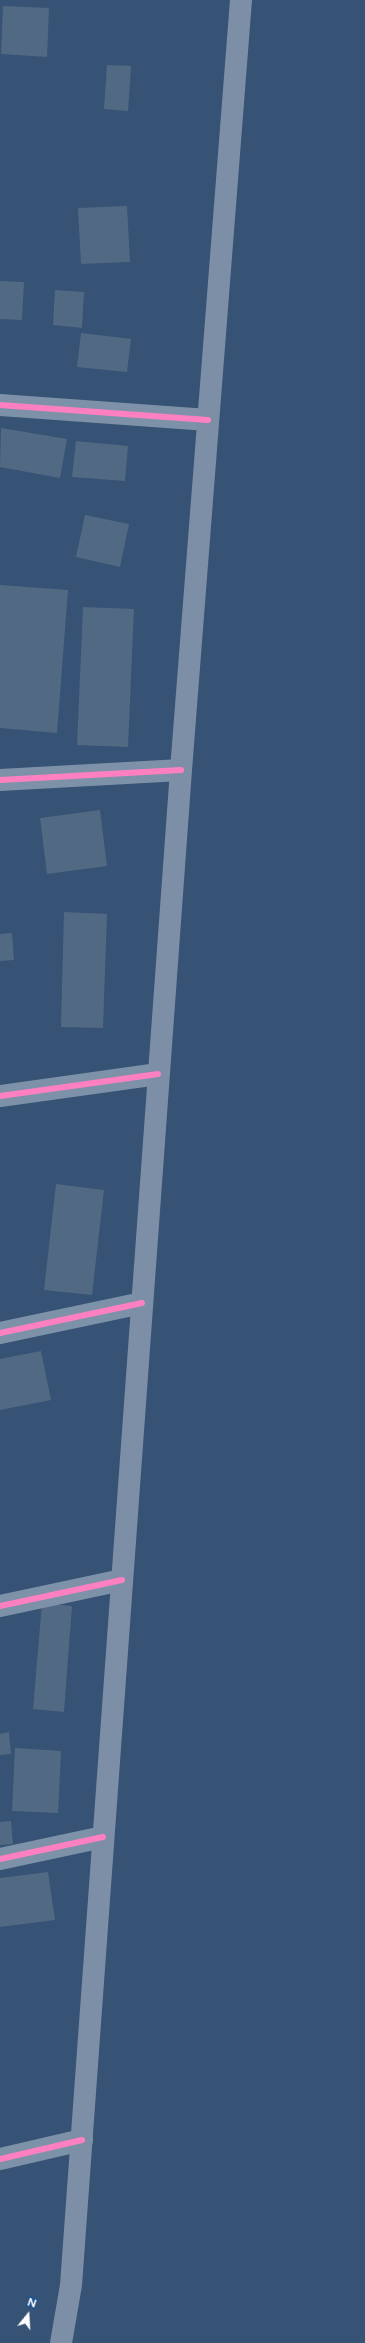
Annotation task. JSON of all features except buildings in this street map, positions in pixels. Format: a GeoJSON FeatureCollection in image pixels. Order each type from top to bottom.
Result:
{"type":"FeatureCollection","features":[{"type":"Feature","properties":{"kind":"main road"},"geometry":{"type":"LineString","coordinates":[[61,2343],[71,2285],[158,1074],[241,0]]}},
{"type":"Feature","properties":{"kind":"street"},"geometry":{"type":"LineString","coordinates":[[0,404],[208,420]]}},
{"type":"Feature","properties":{"kind":"street"},"geometry":{"type":"LineString","coordinates":[[0,780],[181,770]]}},
{"type":"Feature","properties":{"kind":"street"},"geometry":{"type":"LineString","coordinates":[[0,1096],[158,1074]]}},
{"type":"Feature","properties":{"kind":"street"},"geometry":{"type":"LineString","coordinates":[[0,1333],[142,1303]]}},
{"type":"Feature","properties":{"kind":"street"},"geometry":{"type":"LineString","coordinates":[[0,1606],[122,1580]]}},
{"type":"Feature","properties":{"kind":"street"},"geometry":{"type":"LineString","coordinates":[[0,1859],[103,1836]]}},
{"type":"Feature","properties":{"kind":"street"},"geometry":{"type":"LineString","coordinates":[[0,2160],[82,2140]]}},
{"type":"Feature","properties":{"kind":"cycle path"},"geometry":{"type":"LineString","coordinates":[[0,405],[208,420]]}},
{"type":"Feature","properties":{"kind":"cycle path"},"geometry":{"type":"LineString","coordinates":[[0,780],[181,770]]}},
{"type":"Feature","properties":{"kind":"cycle path"},"geometry":{"type":"LineString","coordinates":[[0,1096],[158,1074]]}},
{"type":"Feature","properties":{"kind":"cycle path"},"geometry":{"type":"LineString","coordinates":[[0,1333],[142,1303]]}},
{"type":"Feature","properties":{"kind":"cycle path"},"geometry":{"type":"LineString","coordinates":[[0,1606],[122,1580]]}},
{"type":"Feature","properties":{"kind":"cycle path"},"geometry":{"type":"LineString","coordinates":[[0,1859],[103,1837]]}},
{"type":"Feature","properties":{"kind":"cycle path"},"geometry":{"type":"LineString","coordinates":[[0,2159],[82,2140]]}}]}
